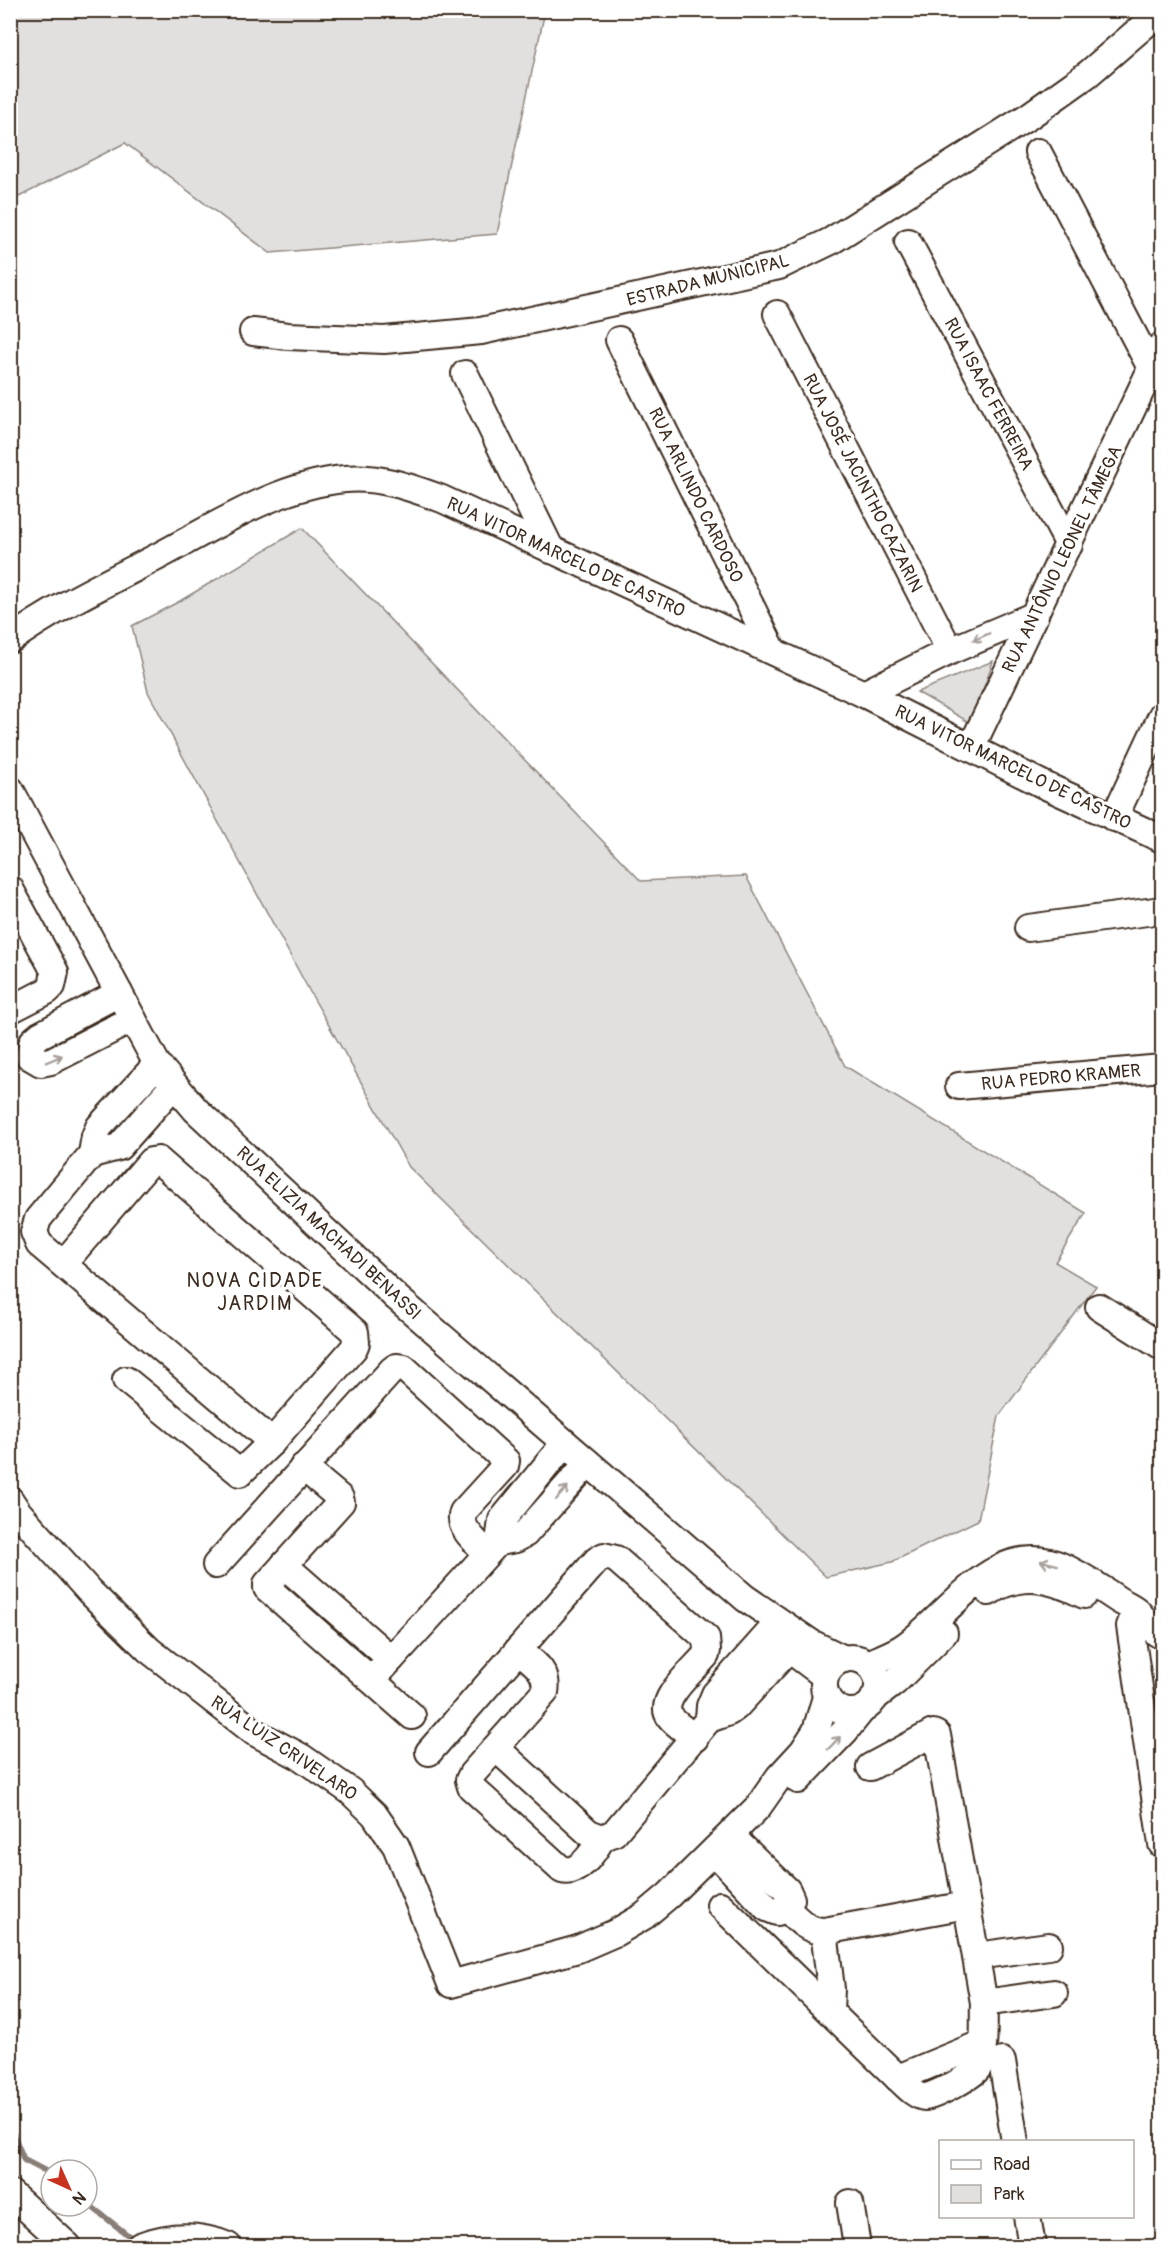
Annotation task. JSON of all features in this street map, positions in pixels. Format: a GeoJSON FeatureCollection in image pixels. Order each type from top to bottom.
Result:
{"type":"FeatureCollection","features":[{"type":"Feature","properties":{"kind":"street","name":"ESTRADA MUNICIPAL"},"geometry":{"type":"LineString","coordinates":[[253,332],[384,340],[482,331],[779,266],[831,241],[1029,116],[1088,74],[1162,10]]}},
{"type":"Feature","properties":{"kind":"street","name":"RUA ANTÔNIO LEONEL TÂMEGA"},"geometry":{"type":"LineString","coordinates":[[971,748],[1157,357],[1038,152]]}},
{"type":"Feature","properties":{"kind":"street","name":"RUA ISAAC FERREIRA"},"geometry":{"type":"LineString","coordinates":[[908,242],[1069,545]]}},
{"type":"Feature","properties":{"kind":"street","name":"RUA JOSÉ JACINTHO CAZARIN"},"geometry":{"type":"LineString","coordinates":[[777,314],[950,651]]}},
{"type":"Feature","properties":{"kind":"street","name":"RUA ARLINDO CARDOSO"},"geometry":{"type":"LineString","coordinates":[[619,340],[773,651]]}},
{"type":"Feature","properties":{"kind":"street"},"geometry":{"type":"LineString","coordinates":[[465,374],[551,550]]}},
{"type":"Feature","properties":{"kind":"street","name":"RUA VITOR MARCELO DE CASTRO"},"geometry":{"type":"LineString","coordinates":[[68,603],[258,504],[310,484],[347,479],[379,480],[410,487],[442,499],[773,651],[1114,818],[1162,839]]}},
{"type":"Feature","properties":{"kind":"street"},"geometry":{"type":"LineString","coordinates":[[10,618],[39,608],[68,603]]}},
{"type":"Feature","properties":{"kind":"street"},"geometry":{"type":"LineString","coordinates":[[10,640],[68,603]]}},
{"type":"Feature","properties":{"kind":"street","name":"RUA VITOR MARCELO DE CASTRO"},"geometry":{"type":"LineString","coordinates":[[864,694],[950,651],[1035,615]]}},
{"type":"Feature","properties":{"kind":"street"},"geometry":{"type":"LineString","coordinates":[[1114,818],[1162,715]]}},
{"type":"Feature","properties":{"kind":"street","name":"RUA ELIZIA MACHADI BENASSI"},"geometry":{"type":"LineString","coordinates":[[10,789],[157,1064],[196,1110],[397,1298],[745,1598],[811,1643],[856,1661]]}},
{"type":"Feature","properties":{"kind":"street"},"geometry":{"type":"LineString","coordinates":[[10,889],[55,972],[52,986],[47,991],[10,1010]]}},
{"type":"Feature","properties":{"kind":"street"},"geometry":{"type":"LineString","coordinates":[[1028,928],[1162,910]]}},
{"type":"Feature","properties":{"kind":"street"},"geometry":{"type":"LineString","coordinates":[[119,993],[33,1041],[20,1061],[47,1063],[133,1019]]}},
{"type":"Feature","properties":{"kind":"street"},"geometry":{"type":"LineString","coordinates":[[69,1019],[82,1045]]}},
{"type":"Feature","properties":{"kind":"street"},"geometry":{"type":"LineString","coordinates":[[157,1064],[96,1131],[92,1154],[35,1225],[34,1232],[39,1244],[272,1442]]}},
{"type":"Feature","properties":{"kind":"street","name":"RUA PEDRO KRAMER"},"geometry":{"type":"LineString","coordinates":[[959,1086],[1162,1068]]}},
{"type":"Feature","properties":{"kind":"street"},"geometry":{"type":"LineString","coordinates":[[92,1154],[119,1147],[175,1087]]}},
{"type":"Feature","properties":{"kind":"street"},"geometry":{"type":"LineString","coordinates":[[116,1107],[137,1127]]}},
{"type":"Feature","properties":{"kind":"street"},"geometry":{"type":"LineString","coordinates":[[63,1264],[151,1161],[158,1160],[355,1332],[354,1348],[246,1470],[237,1473],[126,1380]]}},
{"type":"Feature","properties":{"kind":"street"},"geometry":{"type":"LineString","coordinates":[[1099,1307],[1162,1347]]}},
{"type":"Feature","properties":{"kind":"street"},"geometry":{"type":"LineString","coordinates":[[216,1565],[303,1467],[396,1368],[404,1368],[506,1461],[506,1466],[463,1512],[461,1518],[463,1527],[493,1547]]}},
{"type":"Feature","properties":{"kind":"street"},"geometry":{"type":"LineString","coordinates":[[372,1680],[493,1547],[502,1520],[524,1496],[565,1443]]}},
{"type":"Feature","properties":{"kind":"street"},"geometry":{"type":"LineString","coordinates":[[493,1547],[520,1538],[588,1463]]}},
{"type":"Feature","properties":{"kind":"street"},"geometry":{"type":"LineString","coordinates":[[303,1467],[340,1498],[341,1502],[267,1584],[268,1589],[412,1716]]}},
{"type":"Feature","properties":{"kind":"street"},"geometry":{"type":"LineString","coordinates":[[524,1496],[543,1514]]}},
{"type":"Feature","properties":{"kind":"street","name":"RUA LUIZ CRIVELARO"},"geometry":{"type":"LineString","coordinates":[[10,1500],[18,1512],[89,1591],[149,1650],[254,1732],[301,1757],[350,1791],[374,1814],[396,1846],[451,1984],[545,1960],[615,1933],[644,1916],[722,1844]]}},
{"type":"Feature","properties":{"kind":"street"},"geometry":{"type":"LineString","coordinates":[[429,1752],[597,1560],[604,1556],[613,1557],[706,1638],[706,1655],[670,1696],[666,1706],[669,1716],[702,1728]]}},
{"type":"Feature","properties":{"kind":"street"},"geometry":{"type":"LineString","coordinates":[[825,1686],[832,1705],[852,1712],[868,1704],[895,1682],[1005,1575],[1027,1560],[1046,1560],[1066,1568],[1144,1625],[1162,1844]]}},
{"type":"Feature","properties":{"kind":"street"},"geometry":{"type":"LineString","coordinates":[[284,1565],[391,1659]]}},
{"type":"Feature","properties":{"kind":"street"},"geometry":{"type":"LineString","coordinates":[[967,1905],[824,1931],[809,1928],[786,1908],[777,1912],[772,1911],[754,1876],[722,1844],[759,1807],[779,1777],[803,1751],[816,1731],[825,1686],[836,1662],[856,1661],[904,1647],[982,1577],[1005,1575]]}},
{"type":"Feature","properties":{"kind":"street","name":"RUA ELIZIA MACHADI BENASSI"},"geometry":{"type":"LineString","coordinates":[[745,1598],[780,1640],[825,1686]]}},
{"type":"Feature","properties":{"kind":"street"},"geometry":{"type":"LineString","coordinates":[[518,1650],[544,1674],[545,1692],[469,1780],[471,1787],[558,1867],[567,1871],[580,1866],[602,1838],[614,1833],[702,1728],[715,1694],[745,1679],[780,1640]]}},
{"type":"Feature","properties":{"kind":"street"},"geometry":{"type":"LineString","coordinates":[[759,1807],[789,1788],[846,1730],[878,1689],[874,1671],[856,1661]]}},
{"type":"Feature","properties":{"kind":"street"},"geometry":{"type":"LineString","coordinates":[[720,1905],[919,2096],[928,2097],[975,2073],[983,2043],[984,2003],[938,1735],[933,1733],[870,1767]]}},
{"type":"Feature","properties":{"kind":"street"},"geometry":{"type":"LineString","coordinates":[[496,1749],[589,1833],[602,1838]]}},
{"type":"Feature","properties":{"kind":"street"},"geometry":{"type":"LineString","coordinates":[[824,1931],[831,1989],[830,2011]]}},
{"type":"Feature","properties":{"kind":"street"},"geometry":{"type":"LineString","coordinates":[[976,1956],[1049,1946]]}},
{"type":"Feature","properties":{"kind":"street"},"geometry":{"type":"LineString","coordinates":[[984,2003],[1054,1993]]}},
{"type":"Feature","properties":{"kind":"street"},"geometry":{"type":"LineString","coordinates":[[1002,2061],[1015,2140]]}},
{"type":"Feature","properties":{"kind":"street"},"geometry":{"type":"LineString","coordinates":[[10,2193],[68,2247]]}},
{"type":"Feature","properties":{"kind":"street"},"geometry":{"type":"LineString","coordinates":[[850,2202],[857,2247]]}},
{"type":"Feature","properties":{"kind":"street"},"geometry":{"type":"LineString","coordinates":[[1027,2218],[1032,2247]]}},
{"type":"Feature","properties":{"kind":"street"},"geometry":{"type":"LineString","coordinates":[[140,2247],[158,2239],[188,2237],[213,2240],[228,2247]]}},
{"type":"Feature","properties":{"kind":"green space"},"geometry":{"type":"Polygon","coordinates":[[[11,10],[545,11],[497,234],[270,253],[125,143],[11,201],[11,10]]]}},
{"type":"Feature","properties":{"kind":"green space"},"geometry":{"type":"Polygon","coordinates":[[[302,528],[641,881],[746,876],[845,1066],[1086,1213],[1055,1262],[1096,1286],[999,1416],[978,1520],[892,1562],[826,1577],[409,1167],[310,992],[148,692],[132,626],[180,601],[302,528]]]}},
{"type":"Feature","properties":{"kind":"green space"},"geometry":{"type":"Polygon","coordinates":[[[993,661],[972,724],[917,692],[993,661]]]}},
{"type":"Feature","properties":{"kind":"waterway"},"geometry":{"type":"LineString","coordinates":[[10,2123],[24,2160],[39,2168]]}},
{"type":"Feature","properties":{"kind":"waterway"},"geometry":{"type":"LineString","coordinates":[[99,2212],[129,2236]]}},
{"type":"Feature","properties":{"kind":"district","name":"NOVA CIDADE JARDIM"},"geometry":{"type":"Point","coordinates":[255,1292]}}]}
